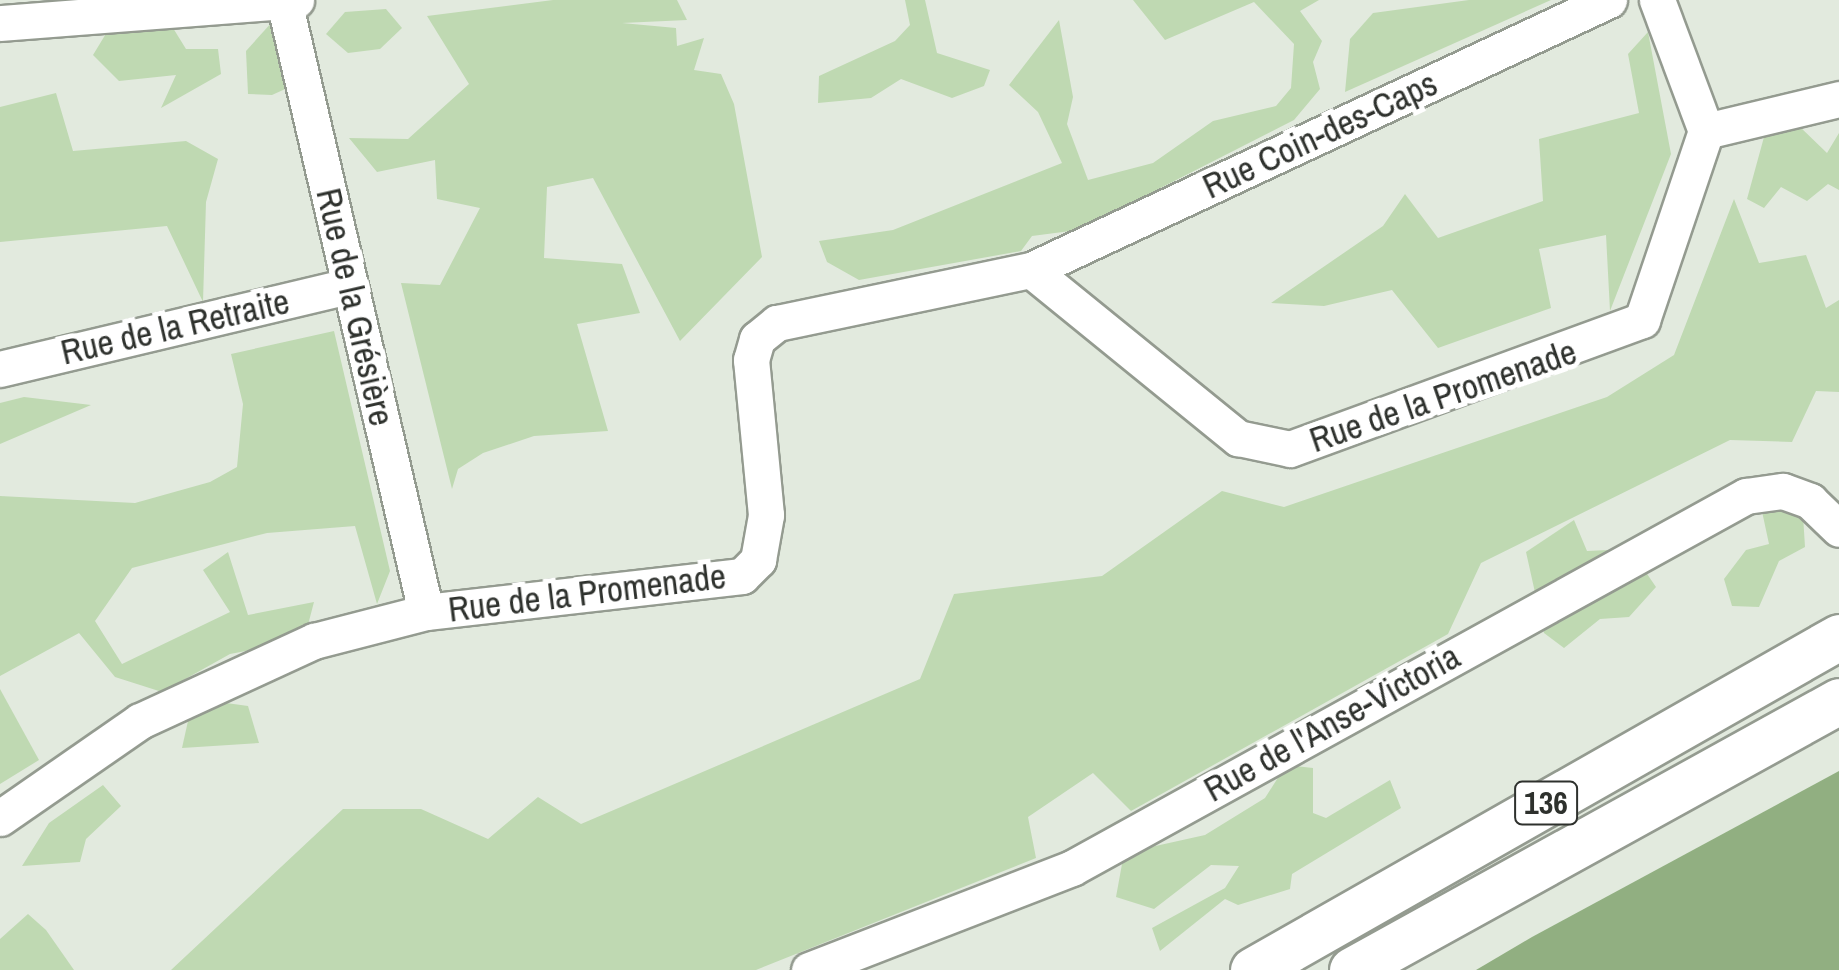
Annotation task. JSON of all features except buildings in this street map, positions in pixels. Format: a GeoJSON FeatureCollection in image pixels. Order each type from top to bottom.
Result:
{"type":"FeatureCollection","features":[{"type":"Feature","properties":{"kind":"main road","name":"136"},"geometry":{"type":"LineString","coordinates":[[1253,970],[1839,636]]}},
{"type":"Feature","properties":{"kind":"main road","name":"136"},"geometry":{"type":"LineString","coordinates":[[1352,970],[1839,701]]}},
{"type":"Feature","properties":{"kind":"street"},"geometry":{"type":"LineString","coordinates":[[0,23],[296,0]]}},
{"type":"Feature","properties":{"kind":"street","name":"Rue Coin-des-Caps"},"geometry":{"type":"LineString","coordinates":[[1031,270],[1609,0]]}},
{"type":"Feature","properties":{"kind":"street"},"geometry":{"type":"LineString","coordinates":[[1657,0],[1706,131],[1839,98]]}},
{"type":"Feature","properties":{"kind":"street","name":"Rue de la Grésière"},"geometry":{"type":"LineString","coordinates":[[284,1],[426,612]]}},
{"type":"Feature","properties":{"kind":"street","name":"Rue de la Promenade"},"geometry":{"type":"LineString","coordinates":[[0,818],[140,721],[234,672],[426,612],[742,576],[758,560],[766,516],[752,392],[757,339],[808,313],[1031,270],[1238,438],[1290,449],[1642,320],[1706,131]]}},
{"type":"Feature","properties":{"kind":"street","name":"Rue de la Retraite"},"geometry":{"type":"LineString","coordinates":[[0,369],[349,286]]}},
{"type":"Feature","properties":{"kind":"street","name":"Rue de l'Anse-Victoria"},"geometry":{"type":"LineString","coordinates":[[809,970],[1072,868],[1746,496],[1783,491],[1810,500],[1839,528]]}},
{"type":"Feature","properties":{"kind":"shaded area"},"geometry":{"type":"Polygon","coordinates":[[[553,0],[677,0],[687,20],[622,23],[676,28],[677,46],[704,38],[694,70],[721,74],[734,104],[762,257],[680,341],[593,178],[547,187],[544,258],[622,264],[640,313],[577,324],[608,431],[534,436],[483,453],[458,469],[452,489],[401,283],[440,285],[480,208],[437,199],[435,160],[377,172],[349,138],[408,139],[469,84],[427,16],[553,0]]]}},
{"type":"Feature","properties":{"kind":"shaded area"},"geometry":{"type":"Polygon","coordinates":[[[905,0],[925,0],[937,53],[990,70],[984,86],[952,98],[901,79],[871,98],[818,103],[819,76],[895,41],[910,25],[905,0]]]}},
{"type":"Feature","properties":{"kind":"shaded area"},"geometry":{"type":"Polygon","coordinates":[[[1133,0],[1319,0],[1300,11],[1322,41],[1313,62],[1320,89],[1294,120],[1078,230],[1032,236],[1021,251],[859,280],[827,262],[819,241],[893,230],[1062,163],[1038,112],[1009,85],[1059,20],[1073,97],[1067,124],[1088,180],[1153,163],[1213,121],[1276,106],[1291,88],[1294,44],[1254,2],[1165,40],[1133,0]]]}},
{"type":"Feature","properties":{"kind":"shaded area"},"geometry":{"type":"Polygon","coordinates":[[[1469,0],[1551,0],[1345,92],[1350,39],[1373,13],[1469,0]]]}},
{"type":"Feature","properties":{"kind":"shaded area"},"geometry":{"type":"Polygon","coordinates":[[[386,9],[402,28],[380,49],[348,53],[326,34],[345,12],[386,9]]]}},
{"type":"Feature","properties":{"kind":"shaded area"},"geometry":{"type":"Polygon","coordinates":[[[273,21],[316,75],[272,95],[248,94],[246,51],[273,21]]]}},
{"type":"Feature","properties":{"kind":"shaded area"},"geometry":{"type":"Polygon","coordinates":[[[173,28],[186,49],[218,49],[221,74],[161,108],[176,75],[119,81],[93,55],[107,32],[173,28]]]}},
{"type":"Feature","properties":{"kind":"shaded area"},"geometry":{"type":"Polygon","coordinates":[[[1648,32],[1671,154],[1610,311],[1606,235],[1539,249],[1551,308],[1438,348],[1392,290],[1324,306],[1271,303],[1383,226],[1405,194],[1438,238],[1543,201],[1539,139],[1639,113],[1628,54],[1648,32]]]}},
{"type":"Feature","properties":{"kind":"shaded area"},"geometry":{"type":"Polygon","coordinates":[[[56,93],[73,151],[186,141],[218,159],[206,202],[203,302],[167,226],[0,242],[0,107],[56,93]]]}},
{"type":"Feature","properties":{"kind":"shaded area"},"geometry":{"type":"Polygon","coordinates":[[[1798,125],[1827,153],[1839,133],[1839,190],[1828,184],[1807,201],[1781,187],[1764,208],[1747,199],[1764,137],[1798,125]]]}},
{"type":"Feature","properties":{"kind":"shaded area"},"geometry":{"type":"Polygon","coordinates":[[[1734,199],[1759,263],[1806,255],[1826,308],[1839,300],[1839,392],[1816,391],[1792,442],[1730,440],[1481,563],[1448,634],[1131,811],[1093,773],[1028,817],[1036,858],[756,970],[171,970],[343,809],[421,809],[488,839],[538,797],[581,824],[920,679],[954,594],[1102,576],[1222,491],[1284,507],[1607,397],[1674,355],[1734,199]]]}},
{"type":"Feature","properties":{"kind":"shaded area"},"geometry":{"type":"Polygon","coordinates":[[[334,331],[390,571],[377,604],[355,526],[267,533],[132,568],[95,621],[122,664],[230,612],[203,570],[228,552],[248,615],[314,602],[304,640],[230,654],[162,692],[115,677],[79,633],[0,676],[0,496],[135,503],[210,482],[237,467],[243,404],[231,354],[334,331]]]}},
{"type":"Feature","properties":{"kind":"shaded area"},"geometry":{"type":"Polygon","coordinates":[[[24,397],[91,405],[0,444],[0,403],[24,397]]]}},
{"type":"Feature","properties":{"kind":"shaded area"},"geometry":{"type":"Polygon","coordinates":[[[1760,502],[1803,515],[1805,547],[1779,561],[1759,607],[1732,606],[1724,579],[1746,550],[1769,544],[1760,502]]]}},
{"type":"Feature","properties":{"kind":"shaded area"},"geometry":{"type":"Polygon","coordinates":[[[1574,520],[1587,551],[1630,549],[1656,587],[1629,617],[1600,619],[1564,648],[1544,633],[1526,552],[1574,520]]]}},
{"type":"Feature","properties":{"kind":"shaded area"},"geometry":{"type":"Polygon","coordinates":[[[0,689],[39,760],[0,784],[0,689]]]}},
{"type":"Feature","properties":{"kind":"shaded area"},"geometry":{"type":"Polygon","coordinates":[[[219,702],[248,706],[259,743],[182,748],[188,721],[219,702]]]}},
{"type":"Feature","properties":{"kind":"shaded area"},"geometry":{"type":"Polygon","coordinates":[[[1286,765],[1313,768],[1313,813],[1326,818],[1390,780],[1401,808],[1292,874],[1290,889],[1238,905],[1225,899],[1160,951],[1152,928],[1225,888],[1239,866],[1211,865],[1154,909],[1116,897],[1124,853],[1205,835],[1265,798],[1286,765]]]}},
{"type":"Feature","properties":{"kind":"shaded area"},"geometry":{"type":"Polygon","coordinates":[[[1839,771],[1839,970],[1476,970],[1532,937],[1839,771]]]}},
{"type":"Feature","properties":{"kind":"shaded area"},"geometry":{"type":"Polygon","coordinates":[[[103,785],[121,806],[86,839],[80,862],[22,866],[49,823],[103,785]]]}},
{"type":"Feature","properties":{"kind":"shaded area"},"geometry":{"type":"Polygon","coordinates":[[[28,914],[46,930],[74,970],[0,970],[0,939],[28,914]]]}}]}
